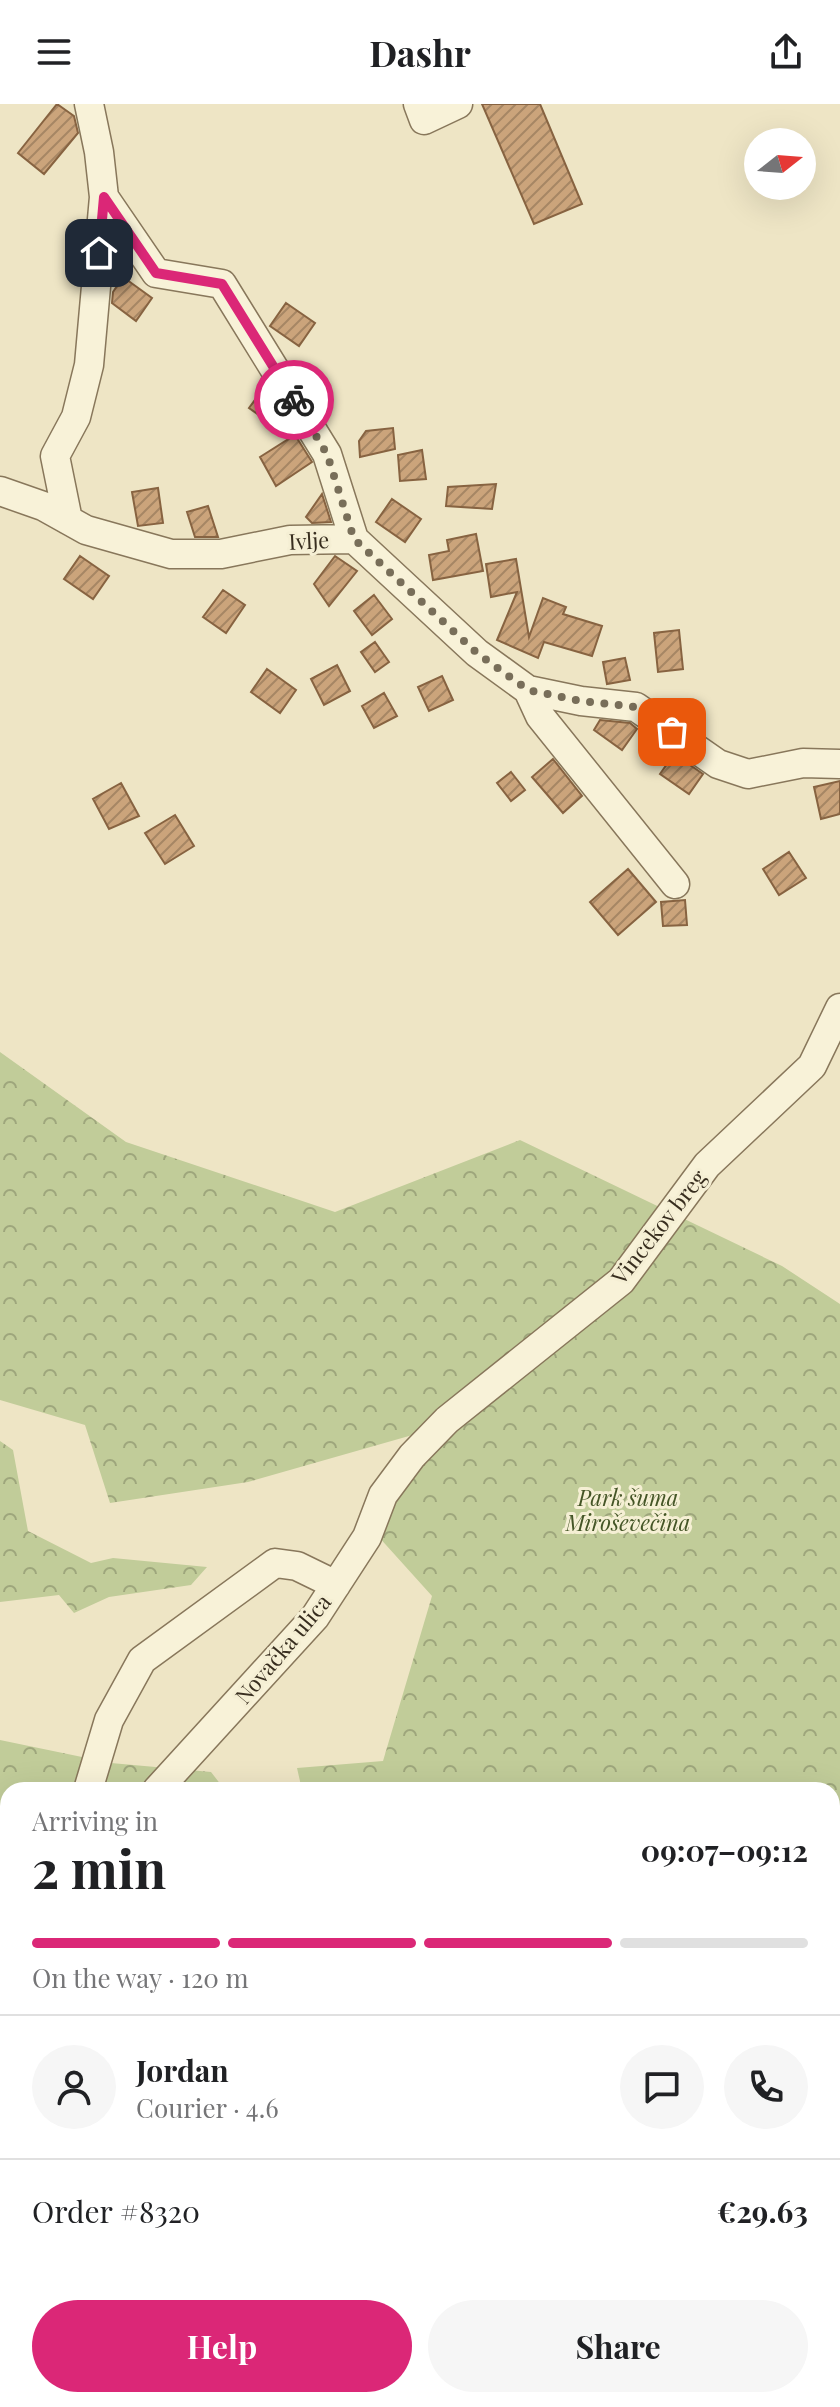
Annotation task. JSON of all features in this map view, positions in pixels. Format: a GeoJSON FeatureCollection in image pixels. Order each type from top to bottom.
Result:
{"type":"FeatureCollection","features":[{"type":"Feature","properties":{"kind":"street"},"geometry":{"type":"LineString","coordinates":[[68,520],[55,456],[76,417],[89,365],[104,197],[89,104]]}},
{"type":"Feature","properties":{"kind":"street"},"geometry":{"type":"LineString","coordinates":[[418,104],[424,120],[458,104]]}},
{"type":"Feature","properties":{"kind":"street"},"geometry":{"type":"LineString","coordinates":[[104,197],[156,273],[222,284],[327,454],[354,539]]}},
{"type":"Feature","properties":{"kind":"street","name":"Ivlje"},"geometry":{"type":"LineString","coordinates":[[0,491],[43,506],[86,530],[171,554],[221,554],[290,540],[354,539],[477,653],[528,690],[581,701],[636,707],[718,764],[748,774],[803,763],[840,764]]}},
{"type":"Feature","properties":{"kind":"street"},"geometry":{"type":"LineString","coordinates":[[528,690],[540,716],[675,884]]}},
{"type":"Feature","properties":{"kind":"street","name":"Vincekov breg"},"geometry":{"type":"LineString","coordinates":[[447,1420],[621,1281],[707,1165],[812,1066],[840,1008]]}},
{"type":"Feature","properties":{"kind":"street","name":"Novačka ulica"},"geometry":{"type":"LineString","coordinates":[[164,1782],[315,1617],[367,1537],[383,1495],[412,1456],[447,1420]]}},
{"type":"Feature","properties":{"kind":"street"},"geometry":{"type":"LineString","coordinates":[[90,1782],[109,1720],[142,1660],[275,1563],[297,1566],[336,1585]]}},
{"type":"Feature","properties":{"kind":"green space","name":"Park šuma Miroševečina"},"geometry":{"type":"Polygon","coordinates":[[[0,1052],[126,1142],[335,1212],[520,1140],[782,1266],[840,1304],[840,1782],[300,1782],[297,1768],[383,1761],[432,1596],[377,1535],[430,1430],[248,1482],[110,1503],[85,1425],[0,1400],[0,1052]]]}},
{"type":"Feature","properties":{"kind":"green space"},"geometry":{"type":"Polygon","coordinates":[[[0,1441],[13,1450],[28,1531],[91,1563],[113,1558],[207,1567],[191,1585],[109,1597],[74,1613],[59,1595],[0,1602],[0,1441]]]}},
{"type":"Feature","properties":{"kind":"green space","name":"Park šuma Miroševečina"},"geometry":{"type":"Polygon","coordinates":[[[0,1740],[111,1763],[211,1772],[219,1782],[0,1782],[0,1740]]]}},
{"type":"Feature","properties":{"kind":"building"},"geometry":{"type":"Polygon","coordinates":[[[57,104],[74,116],[78,133],[44,174],[18,153],[57,104]]]}},
{"type":"Feature","properties":{"kind":"building"},"geometry":{"type":"Polygon","coordinates":[[[482,104],[540,104],[582,204],[534,224],[482,104]]]}},
{"type":"Feature","properties":{"kind":"building"},"geometry":{"type":"Polygon","coordinates":[[[123,277],[152,298],[136,321],[112,303],[113,292],[123,277]]]}},
{"type":"Feature","properties":{"kind":"building"},"geometry":{"type":"Polygon","coordinates":[[[286,303],[315,323],[299,346],[270,326],[286,303]]]}},
{"type":"Feature","properties":{"kind":"building"},"geometry":{"type":"Polygon","coordinates":[[[265,386],[285,418],[278,429],[249,408],[265,386]]]}},
{"type":"Feature","properties":{"kind":"building"},"geometry":{"type":"Polygon","coordinates":[[[393,428],[395,449],[360,457],[359,441],[366,431],[393,428]]]}},
{"type":"Feature","properties":{"kind":"building"},"geometry":{"type":"Polygon","coordinates":[[[295,435],[312,462],[276,486],[260,457],[295,435]]]}},
{"type":"Feature","properties":{"kind":"building"},"geometry":{"type":"Polygon","coordinates":[[[422,450],[426,479],[400,481],[398,455],[422,450]]]}},
{"type":"Feature","properties":{"kind":"building"},"geometry":{"type":"Polygon","coordinates":[[[496,484],[492,509],[446,506],[448,487],[496,484]]]}},
{"type":"Feature","properties":{"kind":"building"},"geometry":{"type":"Polygon","coordinates":[[[158,488],[163,523],[138,526],[132,492],[158,488]]]}},
{"type":"Feature","properties":{"kind":"building"},"geometry":{"type":"Polygon","coordinates":[[[322,494],[331,522],[312,523],[306,517],[322,494]]]}},
{"type":"Feature","properties":{"kind":"building"},"geometry":{"type":"Polygon","coordinates":[[[392,499],[421,519],[405,542],[376,522],[392,499]]]}},
{"type":"Feature","properties":{"kind":"building"},"geometry":{"type":"Polygon","coordinates":[[[208,506],[218,537],[195,537],[187,512],[208,506]]]}},
{"type":"Feature","properties":{"kind":"building"},"geometry":{"type":"Polygon","coordinates":[[[476,534],[483,571],[433,580],[429,555],[449,551],[447,540],[476,534]]]}},
{"type":"Feature","properties":{"kind":"building"},"geometry":{"type":"Polygon","coordinates":[[[80,556],[109,576],[93,599],[64,579],[80,556]]]}},
{"type":"Feature","properties":{"kind":"building"},"geometry":{"type":"Polygon","coordinates":[[[335,556],[357,571],[329,606],[314,584],[335,556]]]}},
{"type":"Feature","properties":{"kind":"building"},"geometry":{"type":"Polygon","coordinates":[[[516,559],[529,637],[543,598],[566,607],[563,614],[602,626],[592,656],[544,642],[538,658],[497,640],[517,592],[491,597],[486,564],[516,559]]]}},
{"type":"Feature","properties":{"kind":"building"},"geometry":{"type":"Polygon","coordinates":[[[223,590],[245,605],[226,633],[203,617],[223,590]]]}},
{"type":"Feature","properties":{"kind":"building"},"geometry":{"type":"Polygon","coordinates":[[[374,595],[392,619],[372,635],[354,611],[374,595]]]}},
{"type":"Feature","properties":{"kind":"building"},"geometry":{"type":"Polygon","coordinates":[[[679,630],[683,669],[658,672],[654,633],[679,630]]]}},
{"type":"Feature","properties":{"kind":"building"},"geometry":{"type":"Polygon","coordinates":[[[375,642],[389,662],[375,672],[361,652],[375,642]]]}},
{"type":"Feature","properties":{"kind":"building"},"geometry":{"type":"Polygon","coordinates":[[[625,658],[630,680],[607,684],[603,662],[625,658]]]}},
{"type":"Feature","properties":{"kind":"building"},"geometry":{"type":"Polygon","coordinates":[[[337,665],[350,691],[324,705],[311,679],[337,665]]]}},
{"type":"Feature","properties":{"kind":"building"},"geometry":{"type":"Polygon","coordinates":[[[267,669],[296,690],[280,713],[251,692],[267,669]]]}},
{"type":"Feature","properties":{"kind":"building"},"geometry":{"type":"Polygon","coordinates":[[[442,676],[453,700],[429,711],[418,687],[442,676]]]}},
{"type":"Feature","properties":{"kind":"building"},"geometry":{"type":"Polygon","coordinates":[[[384,693],[397,716],[374,728],[362,706],[384,693]]]}},
{"type":"Feature","properties":{"kind":"building"},"geometry":{"type":"Polygon","coordinates":[[[600,720],[630,723],[637,729],[622,750],[594,730],[600,720]]]}},
{"type":"Feature","properties":{"kind":"building"},"geometry":{"type":"Polygon","coordinates":[[[674,754],[703,774],[689,794],[660,774],[674,754]]]}},
{"type":"Feature","properties":{"kind":"building"},"geometry":{"type":"Polygon","coordinates":[[[553,759],[582,796],[563,813],[532,777],[553,759]]]}},
{"type":"Feature","properties":{"kind":"building"},"geometry":{"type":"Polygon","coordinates":[[[511,772],[525,790],[511,801],[497,783],[511,772]]]}},
{"type":"Feature","properties":{"kind":"building"},"geometry":{"type":"Polygon","coordinates":[[[840,781],[840,814],[821,819],[814,787],[840,781]]]}},
{"type":"Feature","properties":{"kind":"building"},"geometry":{"type":"Polygon","coordinates":[[[121,783],[139,816],[109,829],[93,799],[121,783]]]}},
{"type":"Feature","properties":{"kind":"building"},"geometry":{"type":"Polygon","coordinates":[[[175,815],[194,846],[165,864],[145,833],[175,815]]]}},
{"type":"Feature","properties":{"kind":"building"},"geometry":{"type":"Polygon","coordinates":[[[789,852],[806,878],[779,895],[763,869],[789,852]]]}},
{"type":"Feature","properties":{"kind":"building"},"geometry":{"type":"Polygon","coordinates":[[[628,869],[656,902],[618,935],[590,902],[628,869]]]}},
{"type":"Feature","properties":{"kind":"building"},"geometry":{"type":"Polygon","coordinates":[[[685,900],[687,925],[663,926],[661,902],[685,900]]]}},
{"type":"Feature","properties":{"kind":"way so far"},"geometry":{"type":"LineString","coordinates":[[294,400],[327,454],[354,539],[477,653],[528,690],[581,701],[636,707],[672,732]]}},
{"type":"Feature","properties":{"kind":"route"},"geometry":{"type":"LineString","coordinates":[[99,253],[104,197],[156,273],[222,284],[294,400]]}}]}
